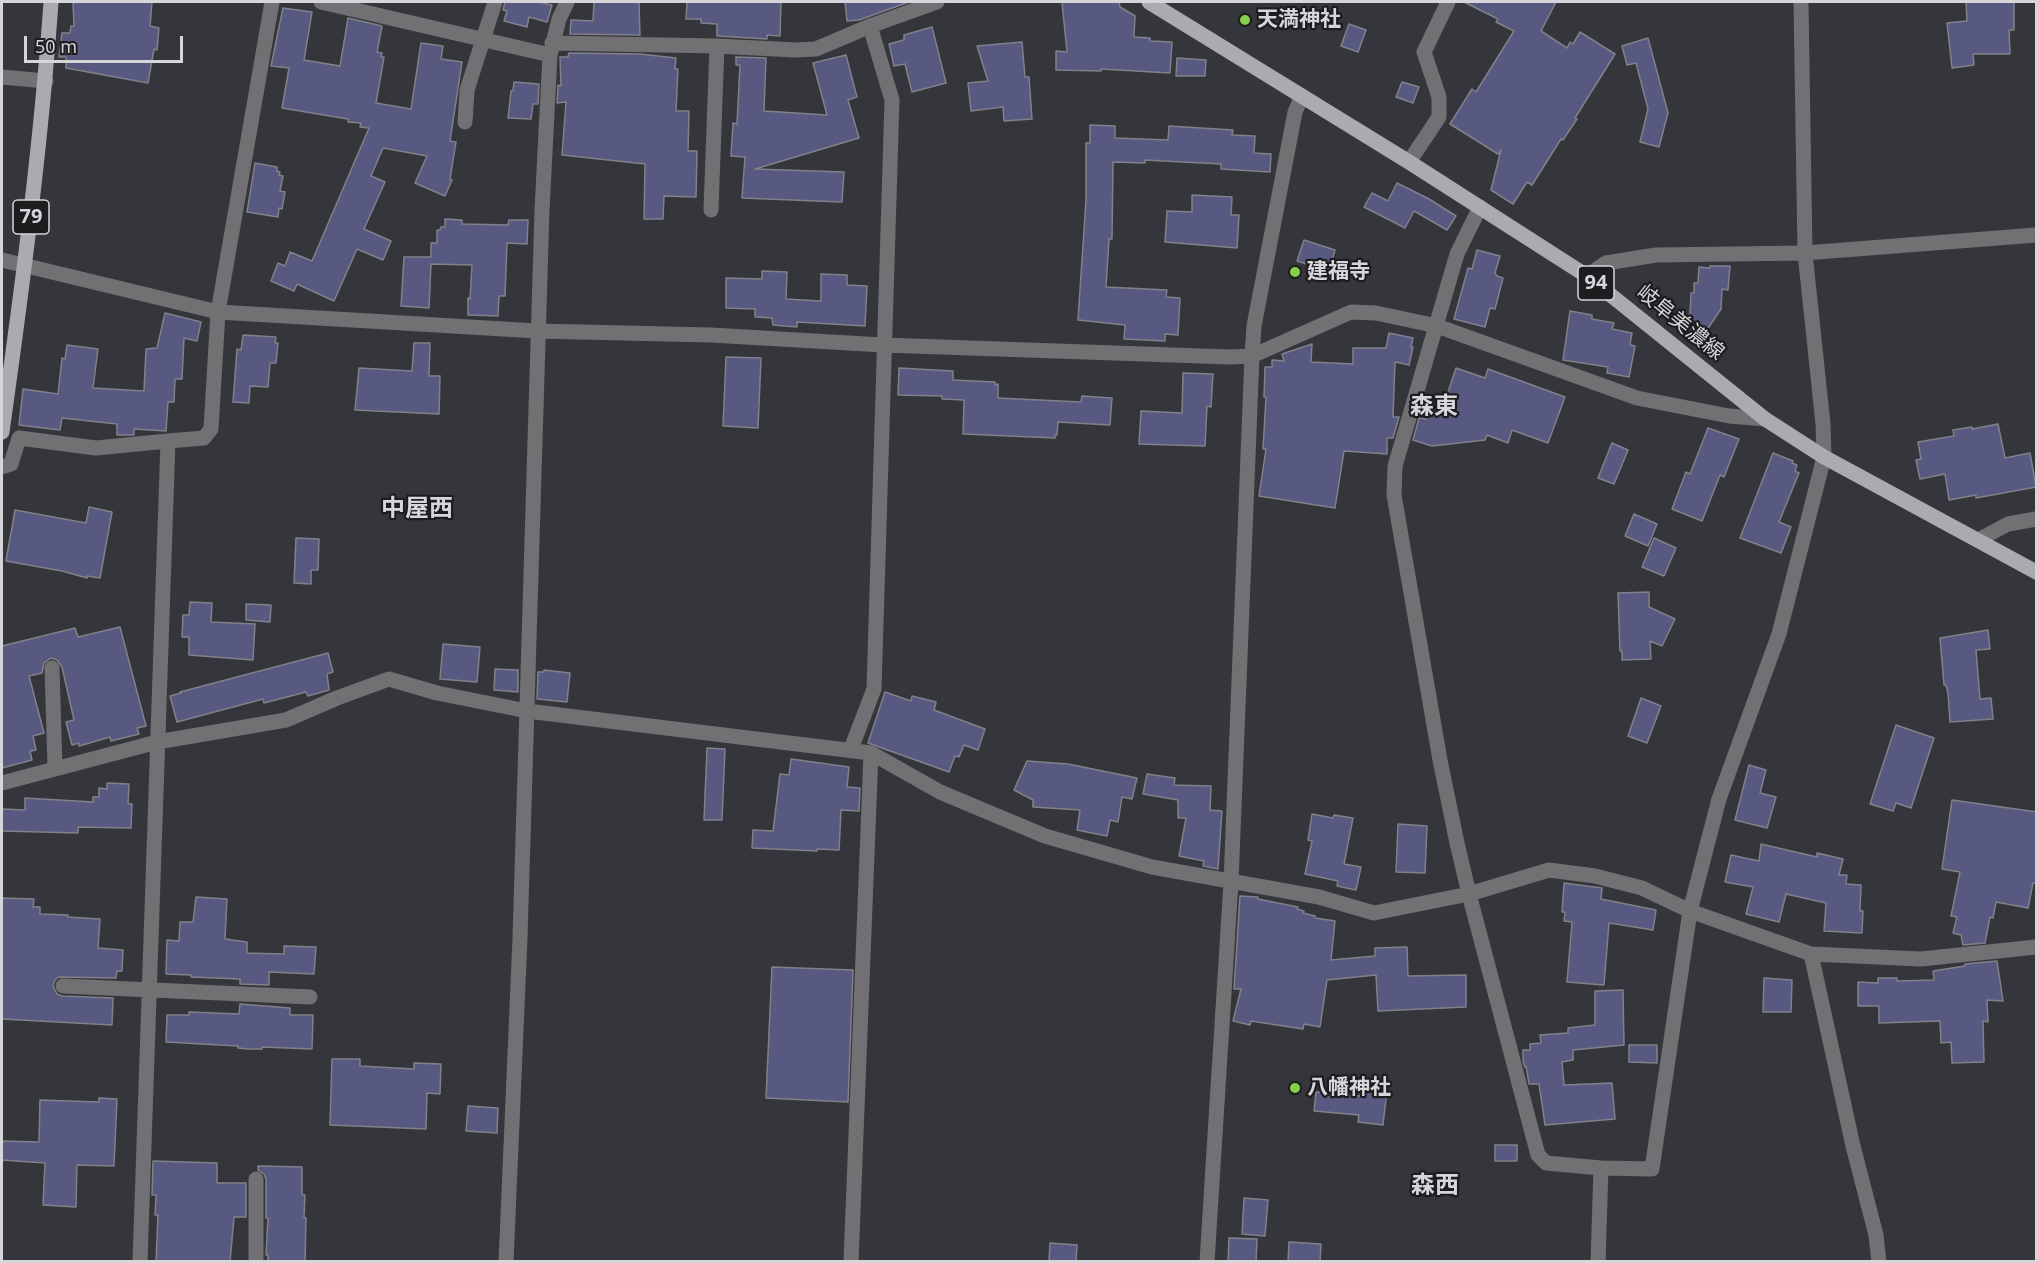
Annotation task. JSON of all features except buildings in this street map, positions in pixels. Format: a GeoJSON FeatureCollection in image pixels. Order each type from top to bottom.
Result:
{"type":"FeatureCollection","features":[{"type":"Feature","properties":{"kind":"main road","name":"79"},"geometry":{"type":"LineString","coordinates":[[2,432],[25,266],[46,81],[51,2]]}},
{"type":"Feature","properties":{"kind":"main road","name":"岐阜美濃線"},"geometry":{"type":"LineString","coordinates":[[1149,2],[1409,162],[1587,276],[1765,419],[1824,457],[2037,572]]}},
{"type":"Feature","properties":{"kind":"street"},"geometry":{"type":"LineString","coordinates":[[2,467],[11,464],[18,438],[96,448],[204,438],[211,429],[218,312],[272,2]]}},
{"type":"Feature","properties":{"kind":"street"},"geometry":{"type":"LineString","coordinates":[[321,2],[485,40],[551,49],[717,46],[795,50],[816,49],[870,26],[937,2]]}},
{"type":"Feature","properties":{"kind":"street"},"geometry":{"type":"LineString","coordinates":[[465,122],[467,90],[485,40],[495,2]]}},
{"type":"Feature","properties":{"kind":"street"},"geometry":{"type":"LineString","coordinates":[[506,1262],[527,711],[537,331],[551,49],[567,2]]}},
{"type":"Feature","properties":{"kind":"street"},"geometry":{"type":"LineString","coordinates":[[1409,162],[1439,117],[1439,97],[1424,52],[1448,2]]}},
{"type":"Feature","properties":{"kind":"street"},"geometry":{"type":"LineString","coordinates":[[1480,207],[1456,254],[1395,466],[1394,495],[1440,760],[1468,894],[1538,1155],[1546,1163],[1601,1168],[1652,1169],[1690,911],[1719,799],[1779,634],[1824,457],[1823,424],[1806,254],[1801,2]]}},
{"type":"Feature","properties":{"kind":"street"},"geometry":{"type":"LineString","coordinates":[[851,749],[874,689],[892,100],[870,26]]}},
{"type":"Feature","properties":{"kind":"street"},"geometry":{"type":"LineString","coordinates":[[711,210],[717,46]]}},
{"type":"Feature","properties":{"kind":"street"},"geometry":{"type":"LineString","coordinates":[[2,77],[46,81]]}},
{"type":"Feature","properties":{"kind":"street"},"geometry":{"type":"LineString","coordinates":[[1207,1262],[1231,882],[1254,326],[1293,123],[1302,96]]}},
{"type":"Feature","properties":{"kind":"street"},"geometry":{"type":"LineString","coordinates":[[1587,276],[1606,263],[1656,255],[1806,254],[2037,235]]}},
{"type":"Feature","properties":{"kind":"street"},"geometry":{"type":"LineString","coordinates":[[2,260],[218,312],[537,331],[711,335],[883,345],[1252,356],[1351,312],[1376,313],[1437,326],[1637,398],[1729,416],[1765,419]]}},
{"type":"Feature","properties":{"kind":"street"},"geometry":{"type":"LineString","coordinates":[[140,1262],[168,441]]}},
{"type":"Feature","properties":{"kind":"street"},"geometry":{"type":"LineString","coordinates":[[1978,540],[2008,524],[2037,519]]}},
{"type":"Feature","properties":{"kind":"street"},"geometry":{"type":"LineString","coordinates":[[52,668],[55,767]]}},
{"type":"Feature","properties":{"kind":"street"},"geometry":{"type":"LineString","coordinates":[[2,783],[55,767],[158,742],[286,720],[389,679],[436,693],[527,711],[871,753],[940,792],[1045,836],[1152,867],[1319,897],[1374,913],[1468,894],[1549,870],[1595,876],[1642,888],[1690,911],[1811,954],[1921,959],[2037,947]]}},
{"type":"Feature","properties":{"kind":"street"},"geometry":{"type":"LineString","coordinates":[[851,1262],[871,753]]}},
{"type":"Feature","properties":{"kind":"street"},"geometry":{"type":"LineString","coordinates":[[1811,954],[1852,1146],[1876,1235],[1879,1262]]}},
{"type":"Feature","properties":{"kind":"street"},"geometry":{"type":"LineString","coordinates":[[63,986],[310,997]]}},
{"type":"Feature","properties":{"kind":"street"},"geometry":{"type":"LineString","coordinates":[[1598,1262],[1601,1168]]}},
{"type":"Feature","properties":{"kind":"street"},"geometry":{"type":"LineString","coordinates":[[256,1179],[256,1262]]}},
{"type":"Feature","properties":{"kind":"place","name":"天満神社"},"geometry":{"type":"Point","coordinates":[1245,20]}},
{"type":"Feature","properties":{"kind":"place","name":"建福寺"},"geometry":{"type":"Point","coordinates":[1295,272]}},
{"type":"Feature","properties":{"kind":"place","name":"八幡神社"},"geometry":{"type":"Point","coordinates":[1295,1088]}},
{"type":"Feature","properties":{"kind":"district","name":"森東"},"geometry":{"type":"Point","coordinates":[1434,407]}},
{"type":"Feature","properties":{"kind":"district","name":"中屋西"},"geometry":{"type":"Point","coordinates":[417,509]}},
{"type":"Feature","properties":{"kind":"district","name":"森西"},"geometry":{"type":"Point","coordinates":[1435,1186]}}]}
